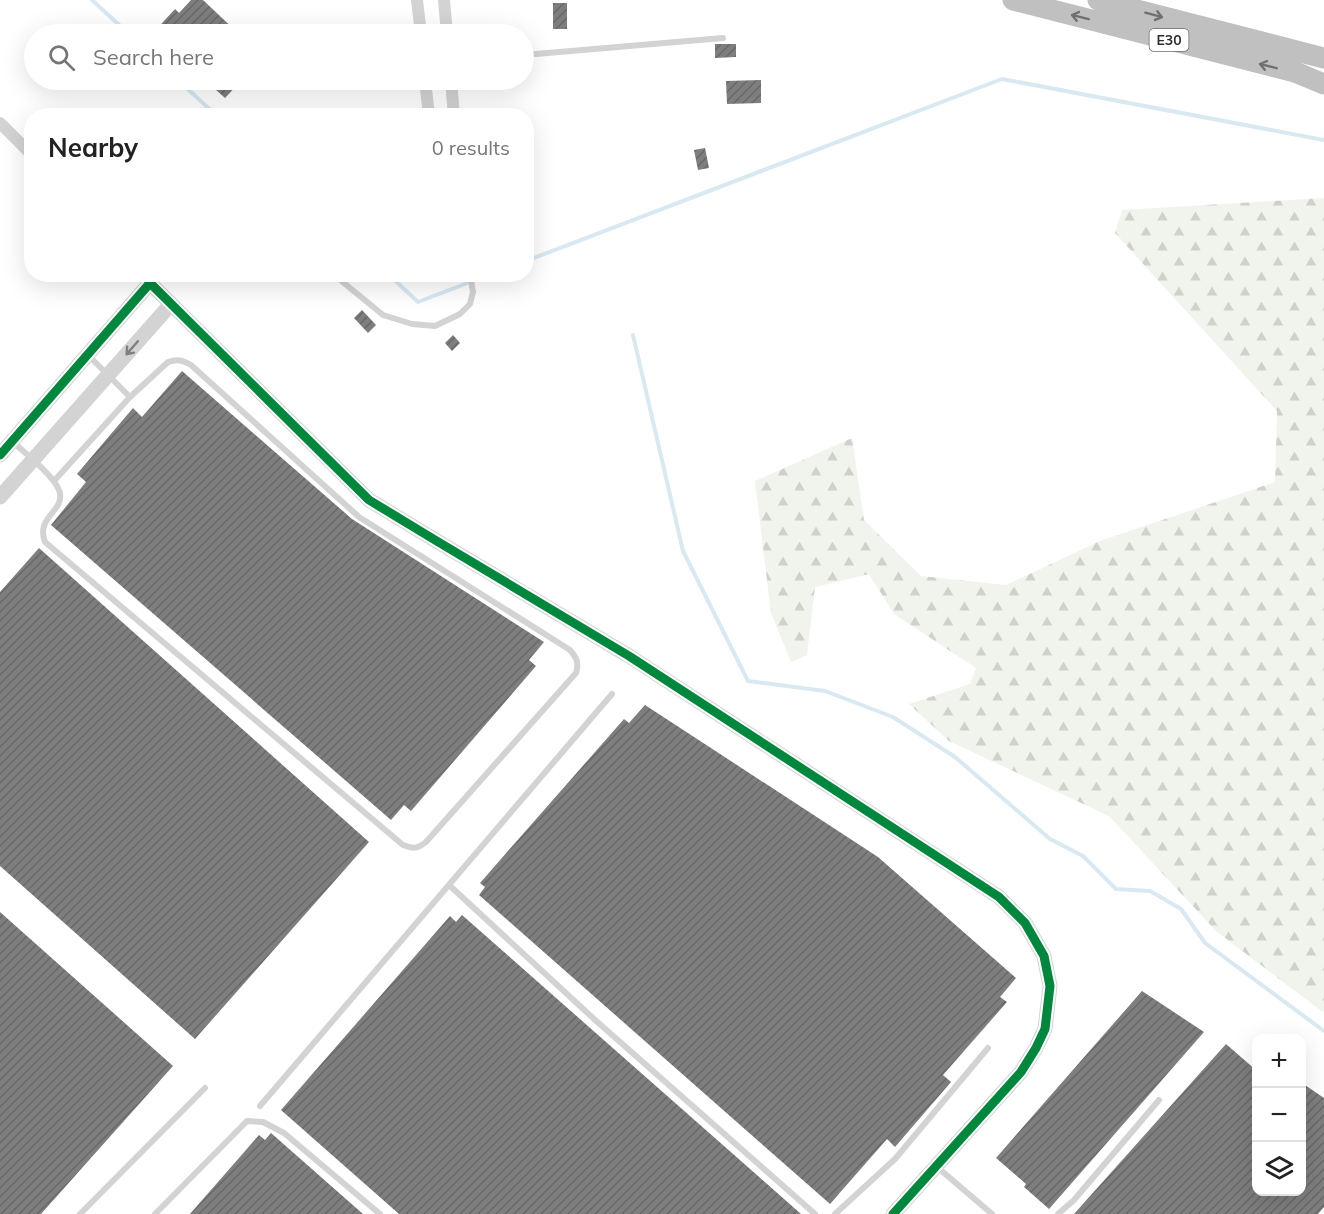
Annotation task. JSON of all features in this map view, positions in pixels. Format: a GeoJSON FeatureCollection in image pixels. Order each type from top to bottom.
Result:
{"type":"FeatureCollection","features":[{"type":"Feature","properties":{"kind":"highway","name":"E30"},"geometry":{"type":"LineString","coordinates":[[1013,0],[1295,72],[1324,84]]}},
{"type":"Feature","properties":{"kind":"highway","name":"E30"},"geometry":{"type":"LineString","coordinates":[[1098,0],[1324,58]]}},
{"type":"Feature","properties":{"kind":"street"},"geometry":{"type":"LineString","coordinates":[[417,0],[420,24]]}},
{"type":"Feature","properties":{"kind":"street"},"geometry":{"type":"LineString","coordinates":[[444,0],[446,24]]}},
{"type":"Feature","properties":{"kind":"street"},"geometry":{"type":"LineString","coordinates":[[426,90],[428,108]]}},
{"type":"Feature","properties":{"kind":"street"},"geometry":{"type":"LineString","coordinates":[[452,90],[453,108]]}},
{"type":"Feature","properties":{"kind":"street"},"geometry":{"type":"LineString","coordinates":[[0,123],[24,147]]}},
{"type":"Feature","properties":{"kind":"street"},"geometry":{"type":"LineString","coordinates":[[0,455],[150,283],[369,500],[639,663],[999,897],[1025,924],[1044,956],[1050,986],[1045,1029],[1021,1072],[893,1214]]}},
{"type":"Feature","properties":{"kind":"street"},"geometry":{"type":"LineString","coordinates":[[0,497],[171,304]]}},
{"type":"Feature","properties":{"kind":"lane"},"geometry":{"type":"LineString","coordinates":[[534,54],[723,38]]}},
{"type":"Feature","properties":{"kind":"lane"},"geometry":{"type":"LineString","coordinates":[[343,282],[383,315],[412,324],[435,326],[460,314],[470,304],[473,292],[471,282]]}},
{"type":"Feature","properties":{"kind":"lane"},"geometry":{"type":"LineString","coordinates":[[87,355],[130,397]]}},
{"type":"Feature","properties":{"kind":"lane"},"geometry":{"type":"LineString","coordinates":[[12,441],[33,459],[59,489],[61,498],[59,504],[43,526],[42,534],[45,542],[403,845],[418,848],[426,842],[576,673],[578,664],[570,650],[359,517],[183,360],[176,359],[168,362],[130,397],[54,481]]}},
{"type":"Feature","properties":{"kind":"lane"},"geometry":{"type":"LineString","coordinates":[[260,1106],[612,694]]}},
{"type":"Feature","properties":{"kind":"lane"},"geometry":{"type":"LineString","coordinates":[[449,885],[594,1019],[815,1214]]}},
{"type":"Feature","properties":{"kind":"lane"},"geometry":{"type":"LineString","coordinates":[[835,1214],[895,1159],[988,1048]]}},
{"type":"Feature","properties":{"kind":"lane"},"geometry":{"type":"LineString","coordinates":[[80,1214],[205,1088]]}},
{"type":"Feature","properties":{"kind":"lane"},"geometry":{"type":"LineString","coordinates":[[1059,1214],[1074,1200],[1159,1100]]}},
{"type":"Feature","properties":{"kind":"lane"},"geometry":{"type":"LineString","coordinates":[[155,1214],[247,1121],[263,1122],[284,1133],[380,1214]]}},
{"type":"Feature","properties":{"kind":"lane"},"geometry":{"type":"LineString","coordinates":[[936,1165],[992,1214]]}},
{"type":"Feature","properties":{"kind":"green space"},"geometry":{"type":"Polygon","coordinates":[[[1324,198],[1324,1013],[1216,931],[1109,816],[949,741],[909,704],[970,684],[976,668],[894,614],[869,574],[815,587],[807,655],[791,662],[771,613],[755,481],[852,438],[864,520],[921,576],[1006,585],[1100,541],[1275,482],[1277,411],[1115,233],[1122,210],[1324,198]]]}},
{"type":"Feature","properties":{"kind":"building"},"geometry":{"type":"Polygon","coordinates":[[[191,0],[203,0],[228,24],[161,24],[175,9],[179,13],[191,0]]]}},
{"type":"Feature","properties":{"kind":"building"},"geometry":{"type":"Polygon","coordinates":[[[553,3],[567,3],[567,29],[553,29],[553,3]]]}},
{"type":"Feature","properties":{"kind":"building"},"geometry":{"type":"Polygon","coordinates":[[[715,44],[736,44],[736,57],[715,58],[715,44]]]}},
{"type":"Feature","properties":{"kind":"building"},"geometry":{"type":"Polygon","coordinates":[[[761,80],[761,103],[727,104],[726,81],[761,80]]]}},
{"type":"Feature","properties":{"kind":"building"},"geometry":{"type":"Polygon","coordinates":[[[216,90],[233,90],[225,98],[216,90]]]}},
{"type":"Feature","properties":{"kind":"building"},"geometry":{"type":"Polygon","coordinates":[[[705,148],[709,168],[698,170],[694,150],[705,148]]]}},
{"type":"Feature","properties":{"kind":"building"},"geometry":{"type":"Polygon","coordinates":[[[362,310],[376,325],[368,333],[354,318],[362,310]]]}},
{"type":"Feature","properties":{"kind":"building"},"geometry":{"type":"Polygon","coordinates":[[[453,335],[460,343],[452,351],[445,343],[453,335]]]}},
{"type":"Feature","properties":{"kind":"building"},"geometry":{"type":"Polygon","coordinates":[[[182,371],[352,519],[544,642],[529,660],[536,666],[411,811],[404,805],[391,820],[51,525],[86,482],[77,474],[133,408],[142,417],[182,371]]]}},
{"type":"Feature","properties":{"kind":"building"},"geometry":{"type":"Polygon","coordinates":[[[39,548],[369,842],[195,1039],[0,866],[0,592],[39,548]]]}},
{"type":"Feature","properties":{"kind":"building"},"geometry":{"type":"Polygon","coordinates":[[[645,705],[878,857],[1016,978],[1000,997],[1007,1002],[943,1075],[951,1082],[895,1147],[887,1139],[830,1204],[479,895],[485,887],[480,883],[624,719],[629,723],[645,705]]]}},
{"type":"Feature","properties":{"kind":"building"},"geometry":{"type":"Polygon","coordinates":[[[0,912],[173,1066],[41,1214],[0,1214],[0,912]]]}},
{"type":"Feature","properties":{"kind":"building"},"geometry":{"type":"Polygon","coordinates":[[[462,915],[801,1214],[399,1214],[281,1110],[450,916],[456,922],[462,915]]]}},
{"type":"Feature","properties":{"kind":"building"},"geometry":{"type":"Polygon","coordinates":[[[1142,991],[1204,1032],[1049,1209],[1024,1187],[1026,1184],[996,1158],[1142,991]]]}},
{"type":"Feature","properties":{"kind":"building"},"geometry":{"type":"Polygon","coordinates":[[[1226,1044],[1252,1067],[1252,1196],[1306,1196],[1306,1086],[1324,1098],[1324,1207],[1318,1214],[1074,1214],[1226,1044]]]}},
{"type":"Feature","properties":{"kind":"building"},"geometry":{"type":"Polygon","coordinates":[[[271,1133],[363,1214],[190,1214],[259,1135],[265,1140],[271,1133]]]}},
{"type":"Feature","properties":{"kind":"waterway"},"geometry":{"type":"LineString","coordinates":[[92,0],[118,24]]}},
{"type":"Feature","properties":{"kind":"waterway"},"geometry":{"type":"LineString","coordinates":[[534,258],[1002,79],[1324,140]]}},
{"type":"Feature","properties":{"kind":"waterway"},"geometry":{"type":"LineString","coordinates":[[189,90],[208,108]]}},
{"type":"Feature","properties":{"kind":"waterway"},"geometry":{"type":"LineString","coordinates":[[397,282],[418,302],[470,282]]}},
{"type":"Feature","properties":{"kind":"waterway"},"geometry":{"type":"LineString","coordinates":[[633,335],[683,551],[748,681],[825,691],[893,717],[955,757],[1050,839],[1083,856],[1116,889],[1150,891],[1181,909],[1205,943],[1324,1031]]}},
{"type":"Feature","properties":{"kind":"cycle path"},"geometry":{"type":"LineString","coordinates":[[0,455],[150,283],[369,500],[629,656],[999,897],[1025,923],[1044,956],[1050,986],[1045,1029],[1021,1072],[893,1214]]}}]}
